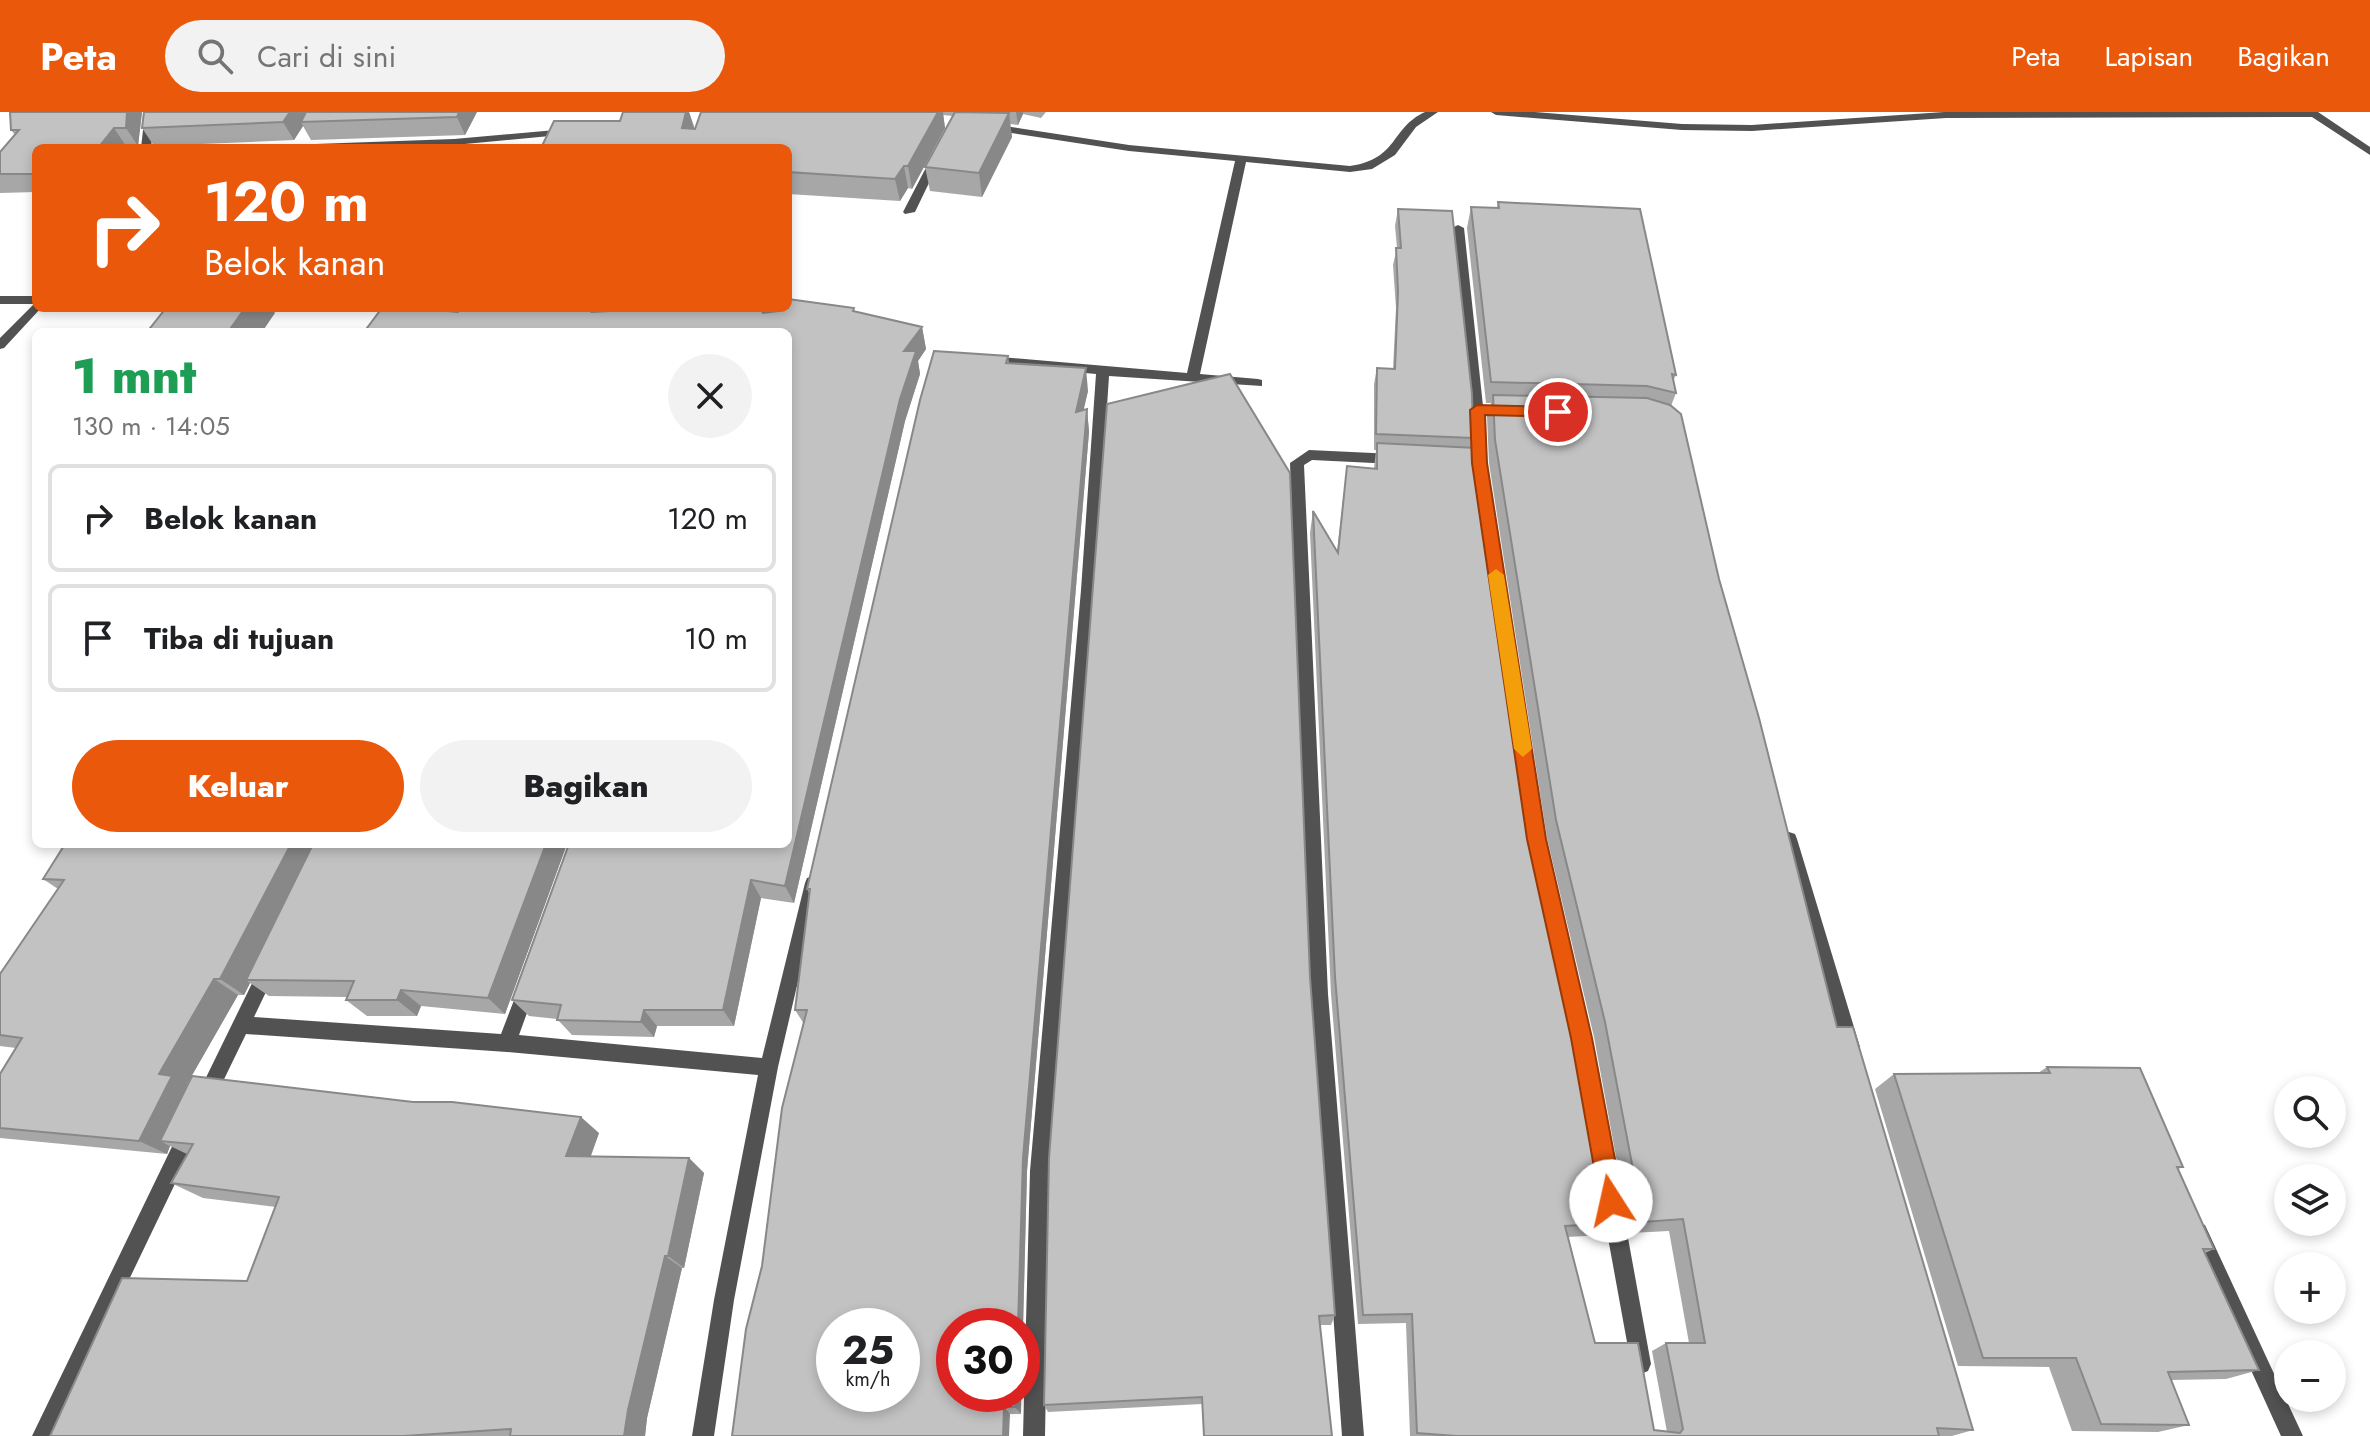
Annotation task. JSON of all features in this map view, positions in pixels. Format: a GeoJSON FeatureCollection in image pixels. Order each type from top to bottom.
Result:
{"type":"FeatureCollection","features":[{"type":"Feature","properties":{"kind":"street"},"geometry":{"type":"LineString","coordinates":[[146,144],[150,112]]}},
{"type":"Feature","properties":{"kind":"street"},"geometry":{"type":"LineString","coordinates":[[985,126],[1129,148],[1350,169],[1373,166],[1394,153],[1417,121],[1433,112]]}},
{"type":"Feature","properties":{"kind":"street"},"geometry":{"type":"LineString","coordinates":[[1496,112],[1682,127],[1752,128],[1946,115],[2311,113],[2370,152]]}},
{"type":"Feature","properties":{"kind":"street"},"geometry":{"type":"LineString","coordinates":[[1682,127],[1683,112]]}},
{"type":"Feature","properties":{"kind":"street"},"geometry":{"type":"LineString","coordinates":[[392,144],[579,131]]}},
{"type":"Feature","properties":{"kind":"street"},"geometry":{"type":"LineString","coordinates":[[301,144],[305,136]]}},
{"type":"Feature","properties":{"kind":"street"},"geometry":{"type":"LineString","coordinates":[[909,212],[941,149]]}},
{"type":"Feature","properties":{"kind":"street"},"geometry":{"type":"LineString","coordinates":[[1193,376],[1241,160]]}},
{"type":"Feature","properties":{"kind":"street"},"geometry":{"type":"LineString","coordinates":[[1458,228],[1477,410],[1479,463],[1543,870]]}},
{"type":"Feature","properties":{"kind":"street"},"geometry":{"type":"LineString","coordinates":[[0,300],[32,300]]}},
{"type":"Feature","properties":{"kind":"street"},"geometry":{"type":"LineString","coordinates":[[0,345],[32,311]]}},
{"type":"Feature","properties":{"kind":"street"},"geometry":{"type":"LineString","coordinates":[[964,357],[1258,383]]}},
{"type":"Feature","properties":{"kind":"street"},"geometry":{"type":"LineString","coordinates":[[1034,1436],[1040,1171],[1103,371]]}},
{"type":"Feature","properties":{"kind":"street"},"geometry":{"type":"LineString","coordinates":[[1477,410],[1522,411]]}},
{"type":"Feature","properties":{"kind":"street"},"geometry":{"type":"LineString","coordinates":[[1353,1436],[1319,994],[1297,463],[1309,455],[1479,463]]}},
{"type":"Feature","properties":{"kind":"street"},"geometry":{"type":"LineString","coordinates":[[1782,817],[1856,1063]]}},
{"type":"Feature","properties":{"kind":"street"},"geometry":{"type":"LineString","coordinates":[[703,1436],[724,1300],[769,1067],[817,862]]}},
{"type":"Feature","properties":{"kind":"street"},"geometry":{"type":"LineString","coordinates":[[43,1436],[275,955]]}},
{"type":"Feature","properties":{"kind":"street"},"geometry":{"type":"LineString","coordinates":[[507,1043],[533,972]]}},
{"type":"Feature","properties":{"kind":"street"},"geometry":{"type":"LineString","coordinates":[[240,1025],[507,1043],[769,1067]]}},
{"type":"Feature","properties":{"kind":"street"},"geometry":{"type":"LineString","coordinates":[[1609,1188],[1643,1374]]}},
{"type":"Feature","properties":{"kind":"street"},"geometry":{"type":"LineString","coordinates":[[2187,1209],[2292,1436]]}},
{"type":"Feature","properties":{"kind":"building"},"geometry":{"type":"Polygon","coordinates":[[[10,112],[127,112],[126,128],[114,128],[101,144],[32,144],[32,174],[0,174],[0,152],[19,130],[11,130],[10,112]]]}},
{"type":"Feature","properties":{"kind":"building"},"geometry":{"type":"Polygon","coordinates":[[[144,112],[290,112],[283,122],[142,128],[144,112]]]}},
{"type":"Feature","properties":{"kind":"building"},"geometry":{"type":"Polygon","coordinates":[[[306,112],[459,112],[457,117],[301,122],[306,112]]]}},
{"type":"Feature","properties":{"kind":"building"},"geometry":{"type":"Polygon","coordinates":[[[623,112],[686,112],[682,128],[695,129],[701,112],[938,112],[908,166],[904,166],[895,179],[792,172],[792,144],[543,144],[554,121],[620,121],[623,112]]]}},
{"type":"Feature","properties":{"kind":"building"},"geometry":{"type":"Polygon","coordinates":[[[955,112],[1009,113],[979,173],[925,167],[955,112]]]}},
{"type":"Feature","properties":{"kind":"building"},"geometry":{"type":"Polygon","coordinates":[[[1498,202],[1640,209],[1676,375],[1672,374],[1676,393],[1647,386],[1491,382],[1471,207],[1499,208],[1498,202]]]}},
{"type":"Feature","properties":{"kind":"building"},"geometry":{"type":"Polygon","coordinates":[[[1398,209],[1452,211],[1472,394],[1473,438],[1376,434],[1377,368],[1395,369],[1396,248],[1401,248],[1398,209]]]}},
{"type":"Feature","properties":{"kind":"building"},"geometry":{"type":"Polygon","coordinates":[[[792,300],[854,308],[853,311],[922,327],[904,351],[916,351],[900,399],[785,886],[751,880],[723,1010],[644,1010],[641,1022],[557,1020],[561,1005],[512,1000],[568,848],[792,848],[792,328],[367,328],[379,312],[792,312],[792,300]]]}},
{"type":"Feature","properties":{"kind":"building"},"geometry":{"type":"Polygon","coordinates":[[[163,312],[242,312],[231,328],[150,328],[163,312]]]}},
{"type":"Feature","properties":{"kind":"building"},"geometry":{"type":"Polygon","coordinates":[[[934,351],[1008,356],[1006,363],[1086,368],[1076,412],[1087,409],[1023,1158],[1019,1308],[936,1308],[936,1412],[1004,1412],[1003,1436],[732,1436],[746,1329],[762,1266],[782,1108],[807,1010],[795,1010],[810,889],[807,889],[934,351]]]}},
{"type":"Feature","properties":{"kind":"building"},"geometry":{"type":"Polygon","coordinates":[[[1230,374],[1290,473],[1310,977],[1335,1315],[1319,1316],[1332,1436],[1204,1436],[1202,1397],[1044,1405],[1049,1158],[1107,404],[1230,374]]]}},
{"type":"Feature","properties":{"kind":"building"},"geometry":{"type":"Polygon","coordinates":[[[1493,395],[1647,398],[1670,405],[1681,414],[1719,579],[1759,718],[1837,1027],[1853,1027],[1973,1430],[1937,1428],[1939,1436],[1456,1436],[1417,1433],[1412,1314],[1363,1315],[1335,977],[1313,511],[1338,553],[1347,466],[1377,469],[1377,443],[1476,448],[1533,821],[1580,1023],[1617,1223],[1565,1226],[1595,1343],[1638,1343],[1654,1430],[1680,1433],[1683,1429],[1666,1343],[1705,1343],[1683,1219],[1643,1222],[1605,1022],[1556,820],[1495,440],[1493,395]]]}},
{"type":"Feature","properties":{"kind":"building"},"geometry":{"type":"Polygon","coordinates":[[[62,848],[289,848],[220,979],[214,979],[159,1074],[172,1076],[139,1141],[0,1128],[0,1074],[22,1038],[0,1035],[0,974],[64,880],[43,879],[62,848]]]}},
{"type":"Feature","properties":{"kind":"building"},"geometry":{"type":"Polygon","coordinates":[[[311,848],[544,848],[488,998],[401,990],[397,1000],[346,1000],[354,981],[246,980],[311,848]]]}},
{"type":"Feature","properties":{"kind":"building"},"geometry":{"type":"Polygon","coordinates":[[[2047,1067],[2140,1068],[2183,1167],[2177,1167],[2214,1249],[2203,1249],[2259,1370],[2168,1372],[2189,1425],[2101,1424],[2076,1358],[1983,1358],[1894,1074],[2050,1073],[2047,1067]]]}},
{"type":"Feature","properties":{"kind":"building"},"geometry":{"type":"Polygon","coordinates":[[[192,1076],[413,1102],[452,1102],[581,1117],[566,1156],[689,1158],[624,1436],[510,1436],[511,1429],[404,1436],[50,1436],[122,1278],[247,1281],[279,1197],[171,1183],[193,1144],[160,1141],[192,1076]]]}},
{"type":"Feature","properties":{"kind":"slow traffic"},"geometry":{"type":"LineString","coordinates":[[1496,575],[1523,749]]}},
{"type":"Feature","properties":{"kind":"route"},"geometry":{"type":"LineString","coordinates":[[1558,412],[1477,410],[1479,463],[1536,839],[1582,1038],[1611,1201]]}}]}
